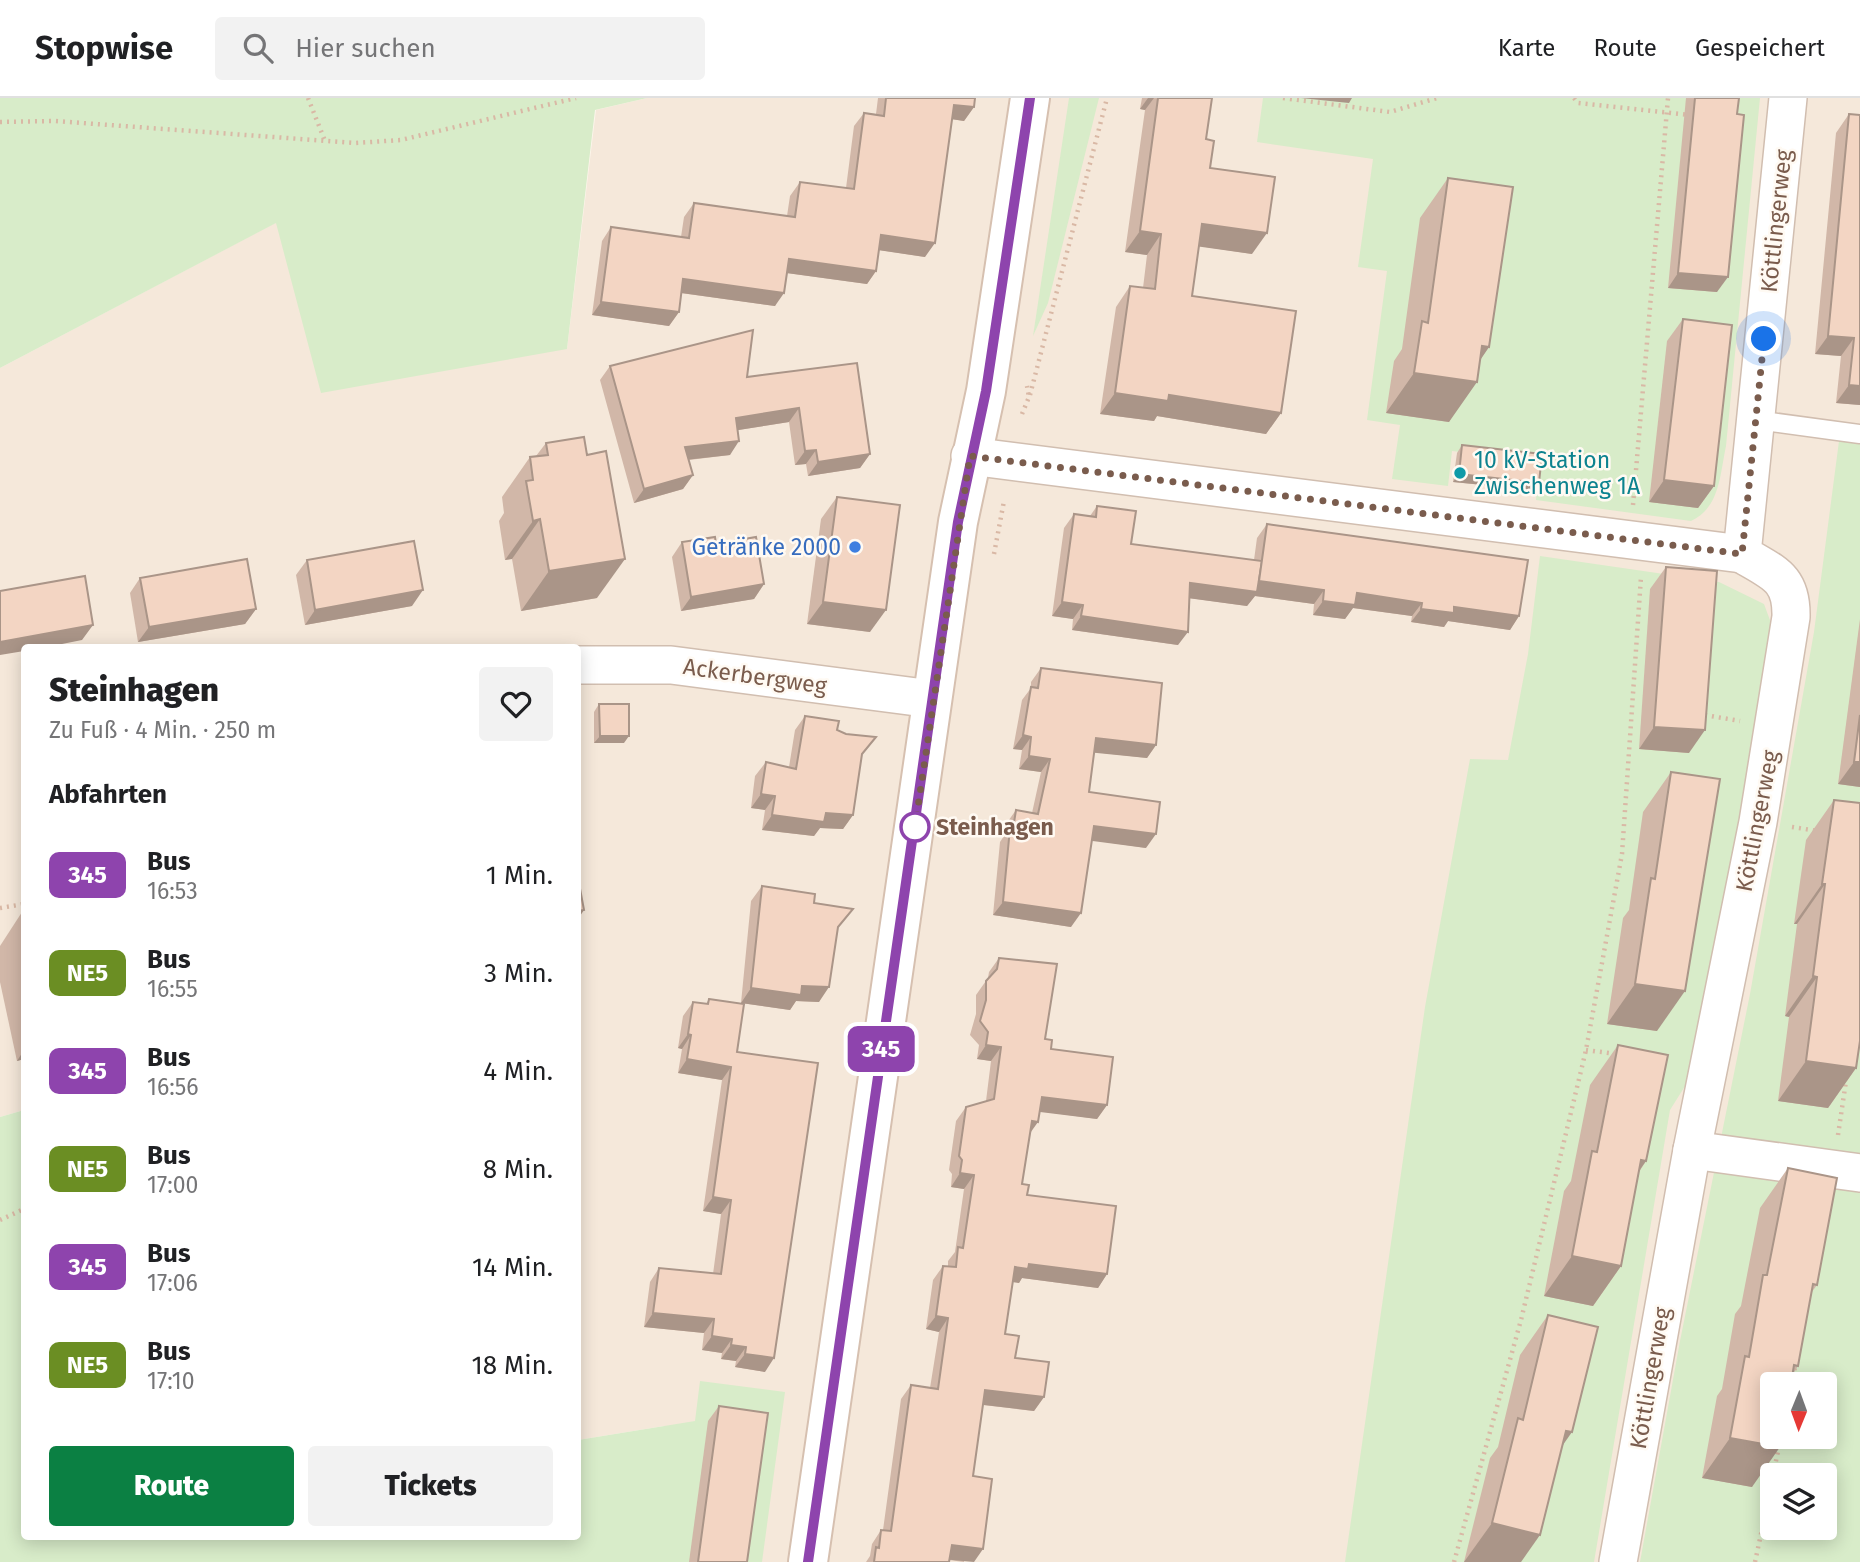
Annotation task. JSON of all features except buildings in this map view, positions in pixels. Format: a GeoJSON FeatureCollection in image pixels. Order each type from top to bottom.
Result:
{"type":"FeatureCollection","features":[{"type":"Feature","properties":{"kind":"street"},"geometry":{"type":"LineString","coordinates":[[808,1562],[932,699],[970,456],[988,378],[1030,98]]}},
{"type":"Feature","properties":{"kind":"street","name":"Köttlingerweg"},"geometry":{"type":"LineString","coordinates":[[1618,1562],[1692,1150],[1758,822],[1775,724],[1792,596],[1782,579],[1742,554],[1788,98]]}},
{"type":"Feature","properties":{"kind":"street"},"geometry":{"type":"LineString","coordinates":[[970,456],[1742,554]]}},
{"type":"Feature","properties":{"kind":"street","name":"Ackerbergweg"},"geometry":{"type":"LineString","coordinates":[[581,665],[671,665],[932,699]]}},
{"type":"Feature","properties":{"kind":"street"},"geometry":{"type":"LineString","coordinates":[[1692,1150],[1846,1171]]}},
{"type":"Feature","properties":{"kind":"lane"},"geometry":{"type":"LineString","coordinates":[[1756,420],[1860,434]]}},
{"type":"Feature","properties":{"kind":"path"},"geometry":{"type":"LineString","coordinates":[[309,98],[324,141]]}},
{"type":"Feature","properties":{"kind":"path"},"geometry":{"type":"LineString","coordinates":[[0,122],[55,121],[355,143],[401,140],[576,98]]}},
{"type":"Feature","properties":{"kind":"path"},"geometry":{"type":"LineString","coordinates":[[1029,397],[1107,98]]}},
{"type":"Feature","properties":{"kind":"path"},"geometry":{"type":"LineString","coordinates":[[1283,98],[1390,112],[1437,98]]}},
{"type":"Feature","properties":{"kind":"path"},"geometry":{"type":"LineString","coordinates":[[1574,98],[1578,103],[1693,116]]}},
{"type":"Feature","properties":{"kind":"path"},"geometry":{"type":"LineString","coordinates":[[1454,1562],[1521,1320],[1586,1050],[1622,854],[1637,541],[1668,98]]}},
{"type":"Feature","properties":{"kind":"path"},"geometry":{"type":"LineString","coordinates":[[1706,704],[1705,717],[1775,724]]}},
{"type":"Feature","properties":{"kind":"path"},"geometry":{"type":"LineString","coordinates":[[1758,822],[1822,832]]}},
{"type":"Feature","properties":{"kind":"path"},"geometry":{"type":"LineString","coordinates":[[0,908],[21,904]]}},
{"type":"Feature","properties":{"kind":"path"},"geometry":{"type":"LineString","coordinates":[[1586,1050],[1627,1056]]}},
{"type":"Feature","properties":{"kind":"path"},"geometry":{"type":"LineString","coordinates":[[1846,1076],[1846,1171]]}},
{"type":"Feature","properties":{"kind":"path"},"geometry":{"type":"LineString","coordinates":[[0,1220],[21,1210]]}},
{"type":"Feature","properties":{"kind":"path"},"geometry":{"type":"LineString","coordinates":[[1794,1372],[1797,1357]]}},
{"type":"Feature","properties":{"kind":"path"},"geometry":{"type":"LineString","coordinates":[[1755,1562],[1760,1538]]}},
{"type":"Feature","properties":{"kind":"shaded area"},"geometry":{"type":"Polygon","coordinates":[[[647,98],[1860,98],[1860,1562],[652,1562],[664,1426],[581,1440],[581,644],[21,644],[21,1111],[0,1117],[0,368],[277,222],[567,349],[596,110],[647,98]]]}},
{"type":"Feature","properties":{"kind":"green space"},"geometry":{"type":"Polygon","coordinates":[[[0,98],[647,98],[595,110],[567,349],[321,393],[276,223],[0,368],[0,98]]]}},
{"type":"Feature","properties":{"kind":"green space"},"geometry":{"type":"Polygon","coordinates":[[[1069,98],[1099,98],[1048,303],[1033,336],[1069,98]]]}},
{"type":"Feature","properties":{"kind":"green space"},"geometry":{"type":"Polygon","coordinates":[[[1263,98],[1760,98],[1726,446],[1720,479],[1708,508],[1691,521],[1536,500],[1539,461],[1452,451],[1448,486],[1392,479],[1400,425],[1367,420],[1387,271],[1358,267],[1373,159],[1257,142],[1263,98]]]}},
{"type":"Feature","properties":{"kind":"green space"},"geometry":{"type":"Polygon","coordinates":[[[1839,441],[1860,444],[1860,1562],[1640,1562],[1680,1341],[1750,994],[1814,632],[1839,441]]]}},
{"type":"Feature","properties":{"kind":"green space"},"geometry":{"type":"Polygon","coordinates":[[[1540,556],[1719,582],[1764,604],[1771,623],[1751,760],[1692,1075],[1670,1110],[1594,1562],[1345,1562],[1425,1007],[1470,759],[1508,760],[1528,654],[1540,556]]]}},
{"type":"Feature","properties":{"kind":"green space"},"geometry":{"type":"Polygon","coordinates":[[[21,1111],[21,1540],[581,1540],[581,1440],[695,1421],[700,1381],[785,1392],[762,1562],[0,1562],[0,1117],[21,1111]]]}},
{"type":"Feature","properties":{"kind":"bus line","name":"345"},"geometry":{"type":"LineString","coordinates":[[808,1562],[958,522],[986,391],[1030,98]]}},
{"type":"Feature","properties":{"kind":"place","name":"10 kV-Station Zwischenweg 1A"},"geometry":{"type":"Point","coordinates":[1460,473]}},
{"type":"Feature","properties":{"kind":"place","name":"Getränke 2000"},"geometry":{"type":"Point","coordinates":[855,547]}},
{"type":"Feature","properties":{"kind":"place","name":"Steinhagen"},"geometry":{"type":"Point","coordinates":[915,827]}},
{"type":"Feature","properties":{"kind":"route"},"geometry":{"type":"LineString","coordinates":[[915,827],[958,522],[970,456],[1742,554],[1764,339]]}}]}
